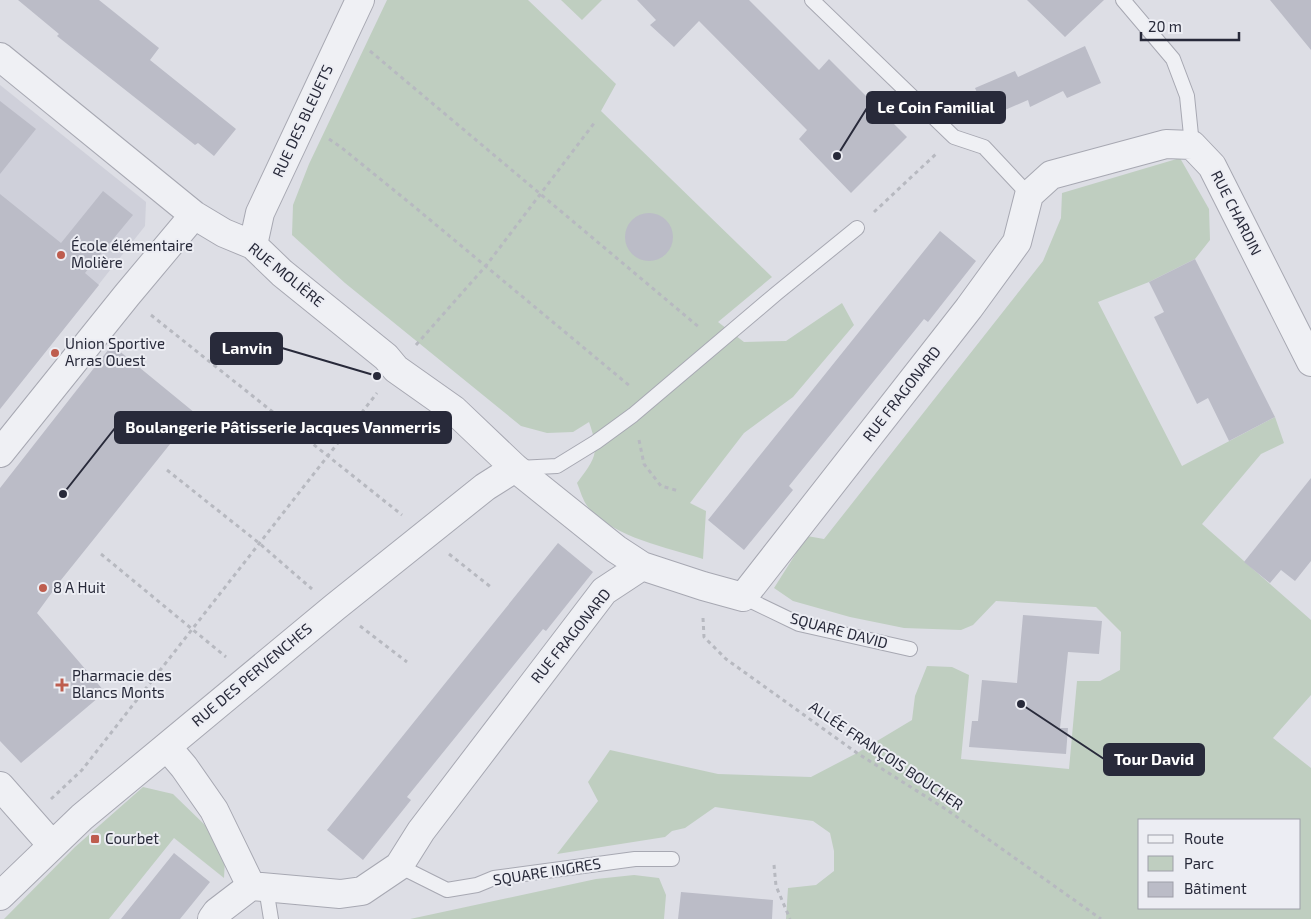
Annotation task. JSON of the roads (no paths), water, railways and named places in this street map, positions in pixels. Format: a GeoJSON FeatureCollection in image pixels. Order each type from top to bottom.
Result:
{"type":"FeatureCollection","features":[{"type":"Feature","properties":{"kind":"street","name":"RUE DES BLEUETS"},"geometry":{"type":"LineString","coordinates":[[253,245],[260,213],[360,0]]}},
{"type":"Feature","properties":{"kind":"street","name":"RUE MOLIÈRE"},"geometry":{"type":"LineString","coordinates":[[0,57],[194,215],[224,234],[253,245],[282,273],[386,357],[396,369],[454,410],[515,468],[616,549],[642,566]]}},
{"type":"Feature","properties":{"kind":"street"},"geometry":{"type":"LineString","coordinates":[[1029,195],[1051,174],[1166,144],[1192,145]]}},
{"type":"Feature","properties":{"kind":"street","name":"RUE CHARDIN"},"geometry":{"type":"LineString","coordinates":[[1192,145],[1212,166],[1311,362]]}},
{"type":"Feature","properties":{"kind":"street","name":"RUE FRAGONARD"},"geometry":{"type":"LineString","coordinates":[[743,597],[969,308],[1017,242],[1029,195]]}},
{"type":"Feature","properties":{"kind":"street"},"geometry":{"type":"LineString","coordinates":[[0,454],[126,295],[194,215]]}},
{"type":"Feature","properties":{"kind":"street","name":"RUE DES PERVENCHES"},"geometry":{"type":"LineString","coordinates":[[0,896],[82,817],[168,747],[250,676],[485,488],[515,468]]}},
{"type":"Feature","properties":{"kind":"street"},"geometry":{"type":"LineString","coordinates":[[642,566],[702,586],[743,597]]}},
{"type":"Feature","properties":{"kind":"street","name":"RUE FRAGONARD"},"geometry":{"type":"LineString","coordinates":[[258,887],[340,894],[362,891],[399,866],[421,831],[604,591],[642,566]]}},
{"type":"Feature","properties":{"kind":"street"},"geometry":{"type":"LineString","coordinates":[[168,747],[214,810],[258,887],[217,912],[212,919]]}},
{"type":"Feature","properties":{"kind":"street"},"geometry":{"type":"LineString","coordinates":[[0,786],[52,844]]}},
{"type":"Feature","properties":{"kind":"lane"},"geometry":{"type":"LineString","coordinates":[[812,0],[954,137],[984,147],[1029,195]]}},
{"type":"Feature","properties":{"kind":"lane"},"geometry":{"type":"LineString","coordinates":[[1123,0],[1173,59],[1187,96],[1192,145]]}},
{"type":"Feature","properties":{"kind":"lane"},"geometry":{"type":"LineString","coordinates":[[515,468],[557,466],[596,442],[649,402],[857,228]]}},
{"type":"Feature","properties":{"kind":"lane","name":"SQUARE DAVID"},"geometry":{"type":"LineString","coordinates":[[743,597],[799,624],[910,649]]}},
{"type":"Feature","properties":{"kind":"lane","name":"SQUARE INGRES"},"geometry":{"type":"LineString","coordinates":[[399,866],[447,890],[477,885],[494,878],[635,859],[672,859]]}},
{"type":"Feature","properties":{"kind":"lane"},"geometry":{"type":"LineString","coordinates":[[258,887],[271,919]]}},
{"type":"Feature","properties":{"kind":"place","name":"Le Coin Familial"},"geometry":{"type":"Point","coordinates":[837,156]}},
{"type":"Feature","properties":{"kind":"place","name":"École élémentaire Molière"},"geometry":{"type":"Point","coordinates":[61,255]}},
{"type":"Feature","properties":{"kind":"place","name":"Union Sportive Arras Ouest"},"geometry":{"type":"Point","coordinates":[55,353]}},
{"type":"Feature","properties":{"kind":"place","name":"Lanvin"},"geometry":{"type":"Point","coordinates":[377,376]}},
{"type":"Feature","properties":{"kind":"place","name":"Boulangerie Pâtisserie Jacques Vanmerris"},"geometry":{"type":"Point","coordinates":[63,494]}},
{"type":"Feature","properties":{"kind":"place","name":"8 A Huit"},"geometry":{"type":"Point","coordinates":[43,588]}},
{"type":"Feature","properties":{"kind":"place","name":"Pharmacie des Blancs Monts"},"geometry":{"type":"Point","coordinates":[62,685]}},
{"type":"Feature","properties":{"kind":"place","name":"Tour David"},"geometry":{"type":"Point","coordinates":[1021,704]}},
{"type":"Feature","properties":{"kind":"place","name":"Courbet"},"geometry":{"type":"Point","coordinates":[95,839]}}]}
